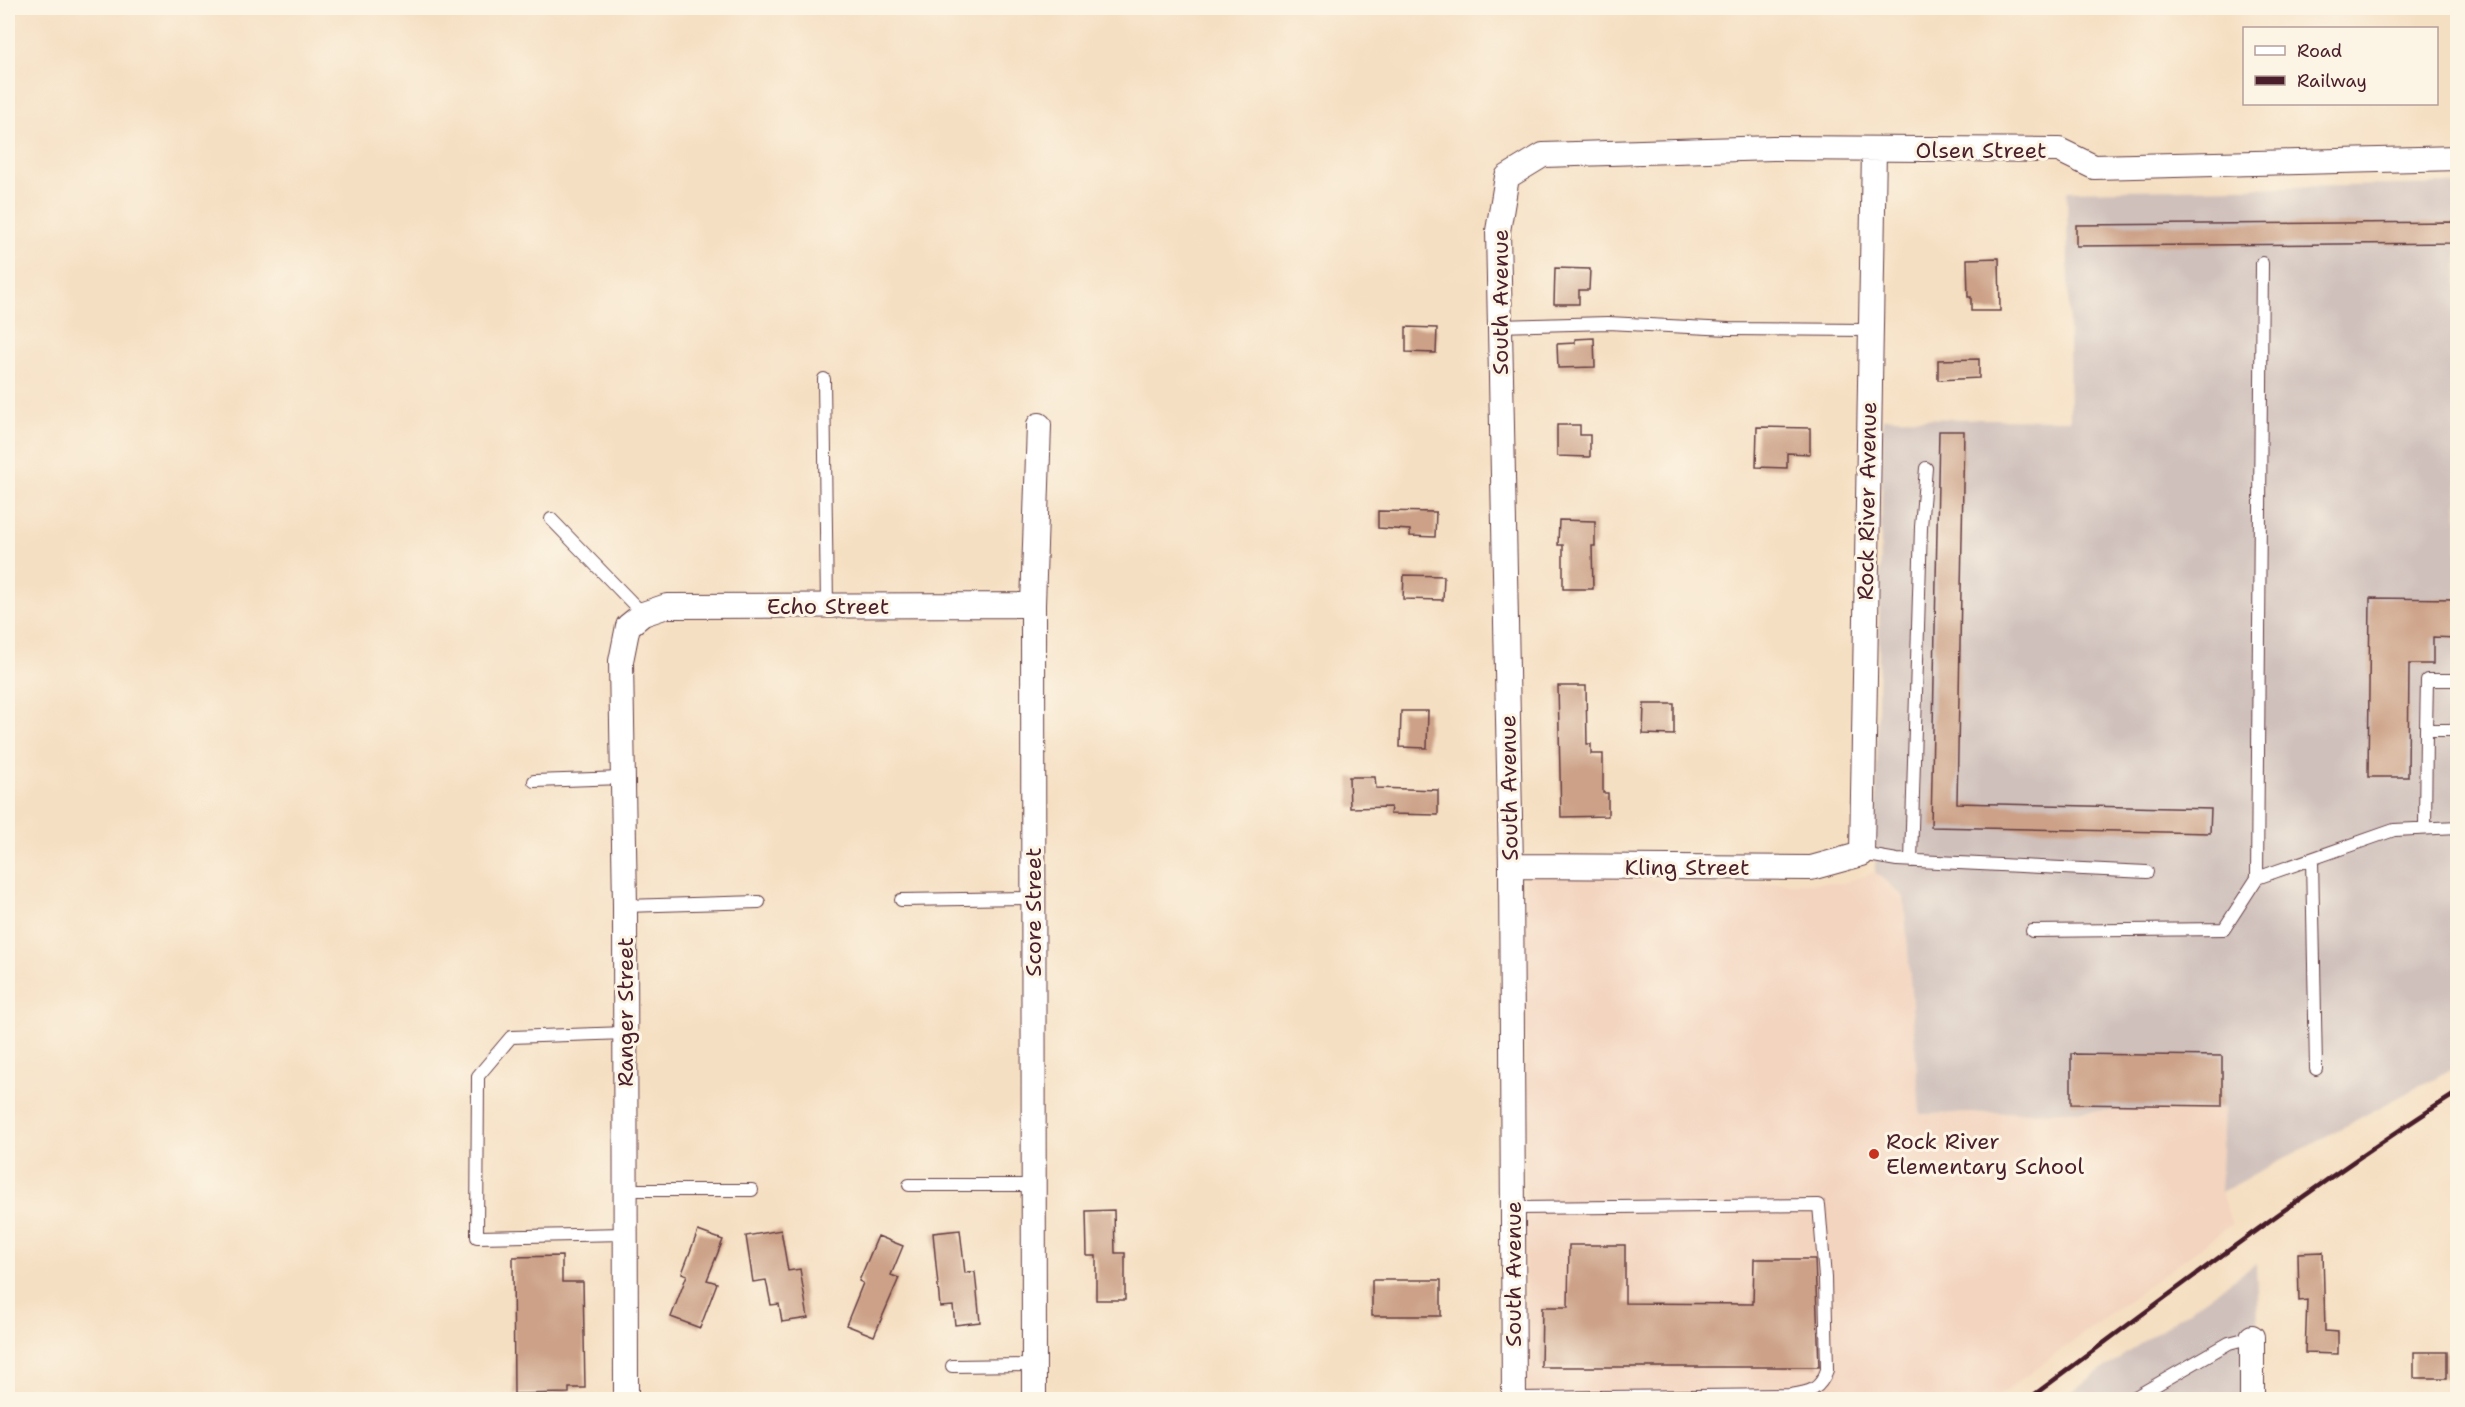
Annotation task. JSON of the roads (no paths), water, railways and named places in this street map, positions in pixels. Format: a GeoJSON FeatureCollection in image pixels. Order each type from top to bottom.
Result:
{"type":"FeatureCollection","features":[{"type":"Feature","properties":{"kind":"street","name":"Olsen Street"},"geometry":{"type":"LineString","coordinates":[[1507,177],[1543,155],[1773,148],[2059,150],[2094,167],[2457,158]]}},
{"type":"Feature","properties":{"kind":"street","name":"Rock River Avenue"},"geometry":{"type":"LineString","coordinates":[[1862,854],[1869,330],[1874,149]]}},
{"type":"Feature","properties":{"kind":"street","name":"South Avenue"},"geometry":{"type":"LineString","coordinates":[[1507,177],[1498,231],[1511,866],[1514,1399]]}},
{"type":"Feature","properties":{"kind":"street","name":"Score Street"},"geometry":{"type":"LineString","coordinates":[[1034,1400],[1033,605],[1039,426]]}},
{"type":"Feature","properties":{"kind":"street","name":"Echo Street"},"geometry":{"type":"LineString","coordinates":[[636,620],[667,606],[1033,605]]}},
{"type":"Feature","properties":{"kind":"street","name":"Ranger Street"},"geometry":{"type":"LineString","coordinates":[[626,1400],[626,1033],[621,661],[636,620]]}},
{"type":"Feature","properties":{"kind":"street","name":"Kling Street"},"geometry":{"type":"LineString","coordinates":[[1511,866],[1811,868],[1862,854]]}},
{"type":"Feature","properties":{"kind":"street"},"geometry":{"type":"LineString","coordinates":[[2252,1337],[2252,1400]]}},
{"type":"Feature","properties":{"kind":"lane"},"geometry":{"type":"LineString","coordinates":[[2032,932],[2224,928],[2257,878],[2262,263]]}},
{"type":"Feature","properties":{"kind":"lane"},"geometry":{"type":"LineString","coordinates":[[1500,326],[1608,323],[1729,329],[1869,330]]}},
{"type":"Feature","properties":{"kind":"lane"},"geometry":{"type":"LineString","coordinates":[[824,379],[827,606]]}},
{"type":"Feature","properties":{"kind":"lane"},"geometry":{"type":"LineString","coordinates":[[1911,861],[1921,527],[1926,468]]}},
{"type":"Feature","properties":{"kind":"lane"},"geometry":{"type":"LineString","coordinates":[[551,519],[636,620]]}},
{"type":"Feature","properties":{"kind":"lane"},"geometry":{"type":"LineString","coordinates":[[2425,828],[2427,680],[2457,680]]}},
{"type":"Feature","properties":{"kind":"lane"},"geometry":{"type":"LineString","coordinates":[[2426,730],[2457,730]]}},
{"type":"Feature","properties":{"kind":"lane"},"geometry":{"type":"LineString","coordinates":[[534,780],[623,778]]}},
{"type":"Feature","properties":{"kind":"lane"},"geometry":{"type":"LineString","coordinates":[[2257,878],[2394,830],[2457,827]]}},
{"type":"Feature","properties":{"kind":"lane"},"geometry":{"type":"LineString","coordinates":[[1862,854],[1911,861],[2147,872]]}},
{"type":"Feature","properties":{"kind":"lane"},"geometry":{"type":"LineString","coordinates":[[2312,859],[2316,1069]]}},
{"type":"Feature","properties":{"kind":"lane"},"geometry":{"type":"LineString","coordinates":[[901,900],[1033,897]]}},
{"type":"Feature","properties":{"kind":"lane"},"geometry":{"type":"LineString","coordinates":[[625,906],[759,902]]}},
{"type":"Feature","properties":{"kind":"lane"},"geometry":{"type":"LineString","coordinates":[[626,1033],[511,1037],[478,1077],[477,1236],[626,1234]]}},
{"type":"Feature","properties":{"kind":"lane"},"geometry":{"type":"LineString","coordinates":[[909,1185],[1034,1185]]}},
{"type":"Feature","properties":{"kind":"lane"},"geometry":{"type":"LineString","coordinates":[[626,1190],[752,1190]]}},
{"type":"Feature","properties":{"kind":"lane"},"geometry":{"type":"LineString","coordinates":[[1513,1208],[1819,1205],[1825,1278],[1827,1370],[1823,1381],[1815,1391],[1791,1395],[1514,1399]]}},
{"type":"Feature","properties":{"kind":"lane"},"geometry":{"type":"LineString","coordinates":[[2130,1400],[2229,1343],[2252,1337]]}},
{"type":"Feature","properties":{"kind":"lane"},"geometry":{"type":"LineString","coordinates":[[952,1366],[1034,1365]]}},
{"type":"Feature","properties":{"kind":"railway"},"geometry":{"type":"LineString","coordinates":[[2027,1400],[2186,1281],[2348,1165],[2458,1092]]}},
{"type":"Feature","properties":{"kind":"place","name":"Rock River Elementary School"},"geometry":{"type":"Point","coordinates":[1874,1154]}}]}
